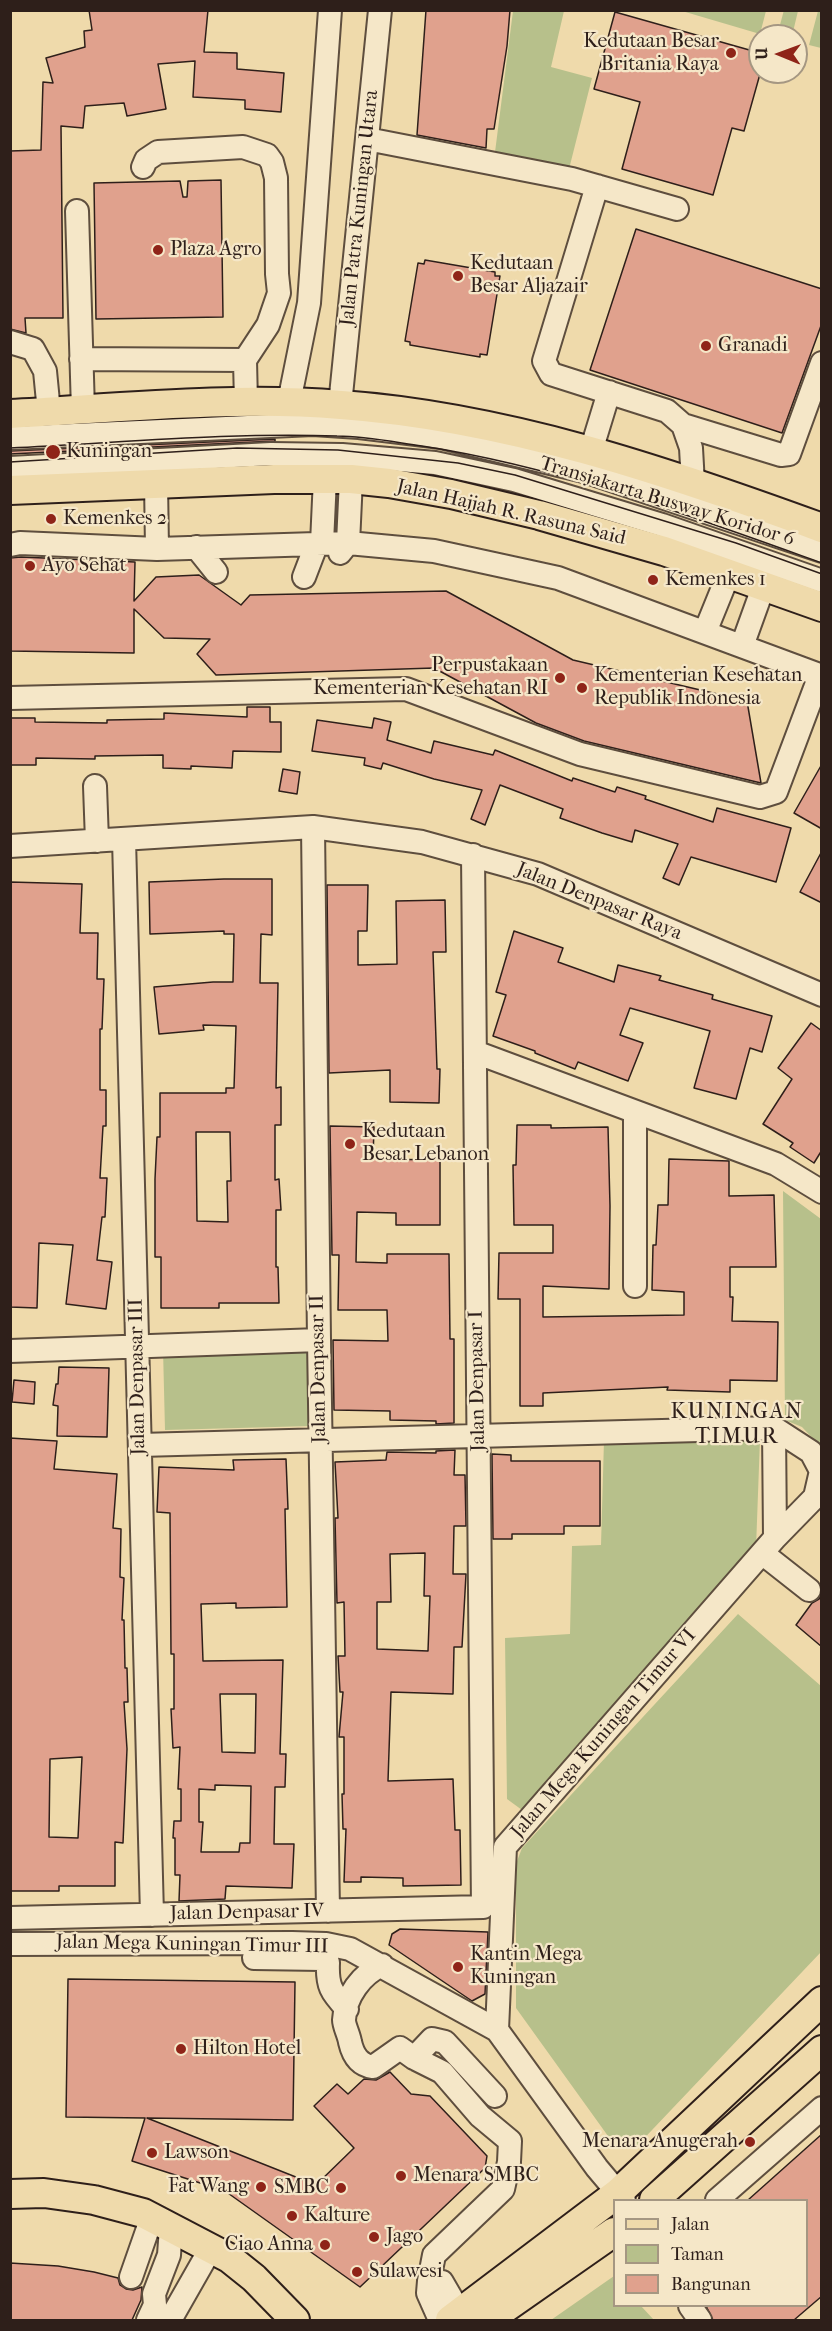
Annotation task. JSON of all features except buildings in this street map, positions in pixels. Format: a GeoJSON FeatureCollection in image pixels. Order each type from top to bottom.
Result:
{"type":"FeatureCollection","features":[{"type":"Feature","properties":{"kind":"main road"},"geometry":{"type":"LineString","coordinates":[[10,414],[289,402],[420,413],[483,424],[591,452],[822,528]]}},
{"type":"Feature","properties":{"kind":"main road","name":"Jalan Hajjah R. Rasuna Said"},"geometry":{"type":"LineString","coordinates":[[10,490],[156,482],[338,479],[451,494],[539,515],[664,550],[822,607]]}},
{"type":"Feature","properties":{"kind":"main road"},"geometry":{"type":"LineString","coordinates":[[621,2197],[822,2001]]}},
{"type":"Feature","properties":{"kind":"main road"},"geometry":{"type":"LineString","coordinates":[[657,2199],[822,2050]]}},
{"type":"Feature","properties":{"kind":"main road"},"geometry":{"type":"LineString","coordinates":[[10,2194],[44,2193],[94,2200],[161,2222],[206,2245],[254,2278],[295,2320]]}},
{"type":"Feature","properties":{"kind":"main road"},"geometry":{"type":"LineString","coordinates":[[450,2318],[613,2203]]}},
{"type":"Feature","properties":{"kind":"main road"},"geometry":{"type":"LineString","coordinates":[[488,2320],[613,2233]]}},
{"type":"Feature","properties":{"kind":"street","name":"Jalan Patra Kuningan Utara"},"geometry":{"type":"LineString","coordinates":[[289,402],[309,303],[330,10]]}},
{"type":"Feature","properties":{"kind":"street","name":"Jalan Patra Kuningan Utara"},"geometry":{"type":"LineString","coordinates":[[340,405],[380,10]]}},
{"type":"Feature","properties":{"kind":"street"},"geometry":{"type":"LineString","coordinates":[[367,139],[572,178],[677,209]]}},
{"type":"Feature","properties":{"kind":"street"},"geometry":{"type":"LineString","coordinates":[[143,167],[146,160],[153,155],[167,151],[243,147],[267,155],[274,170],[279,293],[268,325],[245,360],[246,403]]}},
{"type":"Feature","properties":{"kind":"street"},"geometry":{"type":"LineString","coordinates":[[597,186],[544,361],[551,374],[667,411],[683,425],[781,455],[789,454],[822,363]]}},
{"type":"Feature","properties":{"kind":"street"},"geometry":{"type":"LineString","coordinates":[[77,211],[83,410]]}},
{"type":"Feature","properties":{"kind":"street"},"geometry":{"type":"LineString","coordinates":[[279,293],[309,303]]}},
{"type":"Feature","properties":{"kind":"street"},"geometry":{"type":"LineString","coordinates":[[10,342],[33,349],[48,385],[49,412]]}},
{"type":"Feature","properties":{"kind":"street"},"geometry":{"type":"LineString","coordinates":[[81,359],[245,360]]}},
{"type":"Feature","properties":{"kind":"street"},"geometry":{"type":"LineString","coordinates":[[591,452],[609,392]]}},
{"type":"Feature","properties":{"kind":"street","name":"Transjakarta Busway Koridor 6"},"geometry":{"type":"LineString","coordinates":[[10,438],[313,424],[441,437],[584,471],[822,551]]}},
{"type":"Feature","properties":{"kind":"street"},"geometry":{"type":"LineString","coordinates":[[683,425],[691,448],[693,484]]}},
{"type":"Feature","properties":{"kind":"street","name":"Transjakarta Busway Koridor 6"},"geometry":{"type":"LineString","coordinates":[[10,468],[271,454],[342,455],[435,464],[514,480],[662,525],[822,580]]}},
{"type":"Feature","properties":{"kind":"street"},"geometry":{"type":"LineString","coordinates":[[304,578],[331,546],[338,479]]}},
{"type":"Feature","properties":{"kind":"street"},"geometry":{"type":"LineString","coordinates":[[156,482],[157,549]]}},
{"type":"Feature","properties":{"kind":"street"},"geometry":{"type":"LineString","coordinates":[[10,545],[20,543],[157,549],[331,546],[434,551],[558,578],[821,675],[776,792],[760,797],[580,754],[406,689],[10,698]]}},
{"type":"Feature","properties":{"kind":"street"},"geometry":{"type":"LineString","coordinates":[[196,547],[216,572]]}},
{"type":"Feature","properties":{"kind":"street"},"geometry":{"type":"LineString","coordinates":[[705,632],[729,573]]}},
{"type":"Feature","properties":{"kind":"street"},"geometry":{"type":"LineString","coordinates":[[742,646],[764,585]]}},
{"type":"Feature","properties":{"kind":"street"},"geometry":{"type":"LineString","coordinates":[[95,786],[97,841]]}},
{"type":"Feature","properties":{"kind":"street","name":"Jalan Denpasar Raya"},"geometry":{"type":"LineString","coordinates":[[10,846],[313,827],[422,842],[538,874],[822,995]]}},
{"type":"Feature","properties":{"kind":"street","name":"Jalan Denpasar II"},"geometry":{"type":"LineString","coordinates":[[313,827],[328,1911]]}},
{"type":"Feature","properties":{"kind":"street","name":"Jalan Denpasar III"},"geometry":{"type":"LineString","coordinates":[[124,839],[152,1915]]}},
{"type":"Feature","properties":{"kind":"street","name":"Jalan Denpasar I"},"geometry":{"type":"LineString","coordinates":[[473,855],[483,1907]]}},
{"type":"Feature","properties":{"kind":"street"},"geometry":{"type":"LineString","coordinates":[[475,1053],[776,1164],[822,1192]]}},
{"type":"Feature","properties":{"kind":"street"},"geometry":{"type":"LineString","coordinates":[[635,1113],[635,1286]]}},
{"type":"Feature","properties":{"kind":"street"},"geometry":{"type":"LineString","coordinates":[[10,1351],[319,1340]]}},
{"type":"Feature","properties":{"kind":"street"},"geometry":{"type":"LineString","coordinates":[[140,1445],[774,1428],[769,1545],[809,1590]]}},
{"type":"Feature","properties":{"kind":"street","name":"Jalan Mega Kuningan Timur VI"},"geometry":{"type":"LineString","coordinates":[[497,2030],[505,1847],[769,1545],[817,1503],[821,1472],[811,1452],[774,1428]]}},
{"type":"Feature","properties":{"kind":"street","name":"Jalan Denpasar IV"},"geometry":{"type":"LineString","coordinates":[[10,1918],[483,1907]]}},
{"type":"Feature","properties":{"kind":"street","name":"Jalan Mega Kuningan Timur III"},"geometry":{"type":"LineString","coordinates":[[10,1944],[292,1942],[350,1949],[497,2030]]}},
{"type":"Feature","properties":{"kind":"street"},"geometry":{"type":"LineString","coordinates":[[328,1963],[350,1949]]}},
{"type":"Feature","properties":{"kind":"street"},"geometry":{"type":"LineString","coordinates":[[156,1955],[322,1959],[328,1963]]}},
{"type":"Feature","properties":{"kind":"street"},"geometry":{"type":"LineString","coordinates":[[328,1963],[328,1981],[331,1990],[346,2009]]}},
{"type":"Feature","properties":{"kind":"street"},"geometry":{"type":"LineString","coordinates":[[382,1965],[368,1972],[354,1990],[346,2009],[344,2022],[352,2049],[359,2062],[373,2067],[400,2048],[442,2072],[480,2116],[510,2141],[509,2162],[503,2189],[434,2255],[429,2281],[442,2282],[450,2318]]}},
{"type":"Feature","properties":{"kind":"street"},"geometry":{"type":"LineString","coordinates":[[497,2030],[597,2168],[621,2197]]}},
{"type":"Feature","properties":{"kind":"street"},"geometry":{"type":"LineString","coordinates":[[414,2058],[432,2039],[445,2042],[495,2096]]}},
{"type":"Feature","properties":{"kind":"street"},"geometry":{"type":"LineString","coordinates":[[718,2199],[822,2108]]}},
{"type":"Feature","properties":{"kind":"street"},"geometry":{"type":"LineString","coordinates":[[131,2277],[161,2222]]}},
{"type":"Feature","properties":{"kind":"street"},"geometry":{"type":"LineString","coordinates":[[157,2315],[154,2294],[168,2254],[161,2222]]}},
{"type":"Feature","properties":{"kind":"street"},"geometry":{"type":"LineString","coordinates":[[157,2315],[169,2277],[180,2256],[188,2247],[206,2245]]}},
{"type":"Feature","properties":{"kind":"street"},"geometry":{"type":"LineString","coordinates":[[691,2307],[700,2320]]}},
{"type":"Feature","properties":{"kind":"green space"},"geometry":{"type":"Polygon","coordinates":[[[784,10],[798,11],[795,24],[780,24],[784,10]]]}},
{"type":"Feature","properties":{"kind":"green space"},"geometry":{"type":"Polygon","coordinates":[[[513,11],[564,11],[551,67],[592,78],[568,173],[494,160],[513,11]]]}},
{"type":"Feature","properties":{"kind":"green space"},"geometry":{"type":"Polygon","coordinates":[[[682,11],[766,11],[763,24],[748,24],[748,30],[682,11]]]}},
{"type":"Feature","properties":{"kind":"green space"},"geometry":{"type":"Polygon","coordinates":[[[818,11],[821,11],[821,48],[809,45],[818,11]]]}},
{"type":"Feature","properties":{"kind":"green space"},"geometry":{"type":"Polygon","coordinates":[[[783,1191],[821,1219],[822,1441],[819,1445],[802,1427],[785,1420],[783,1191]]]}},
{"type":"Feature","properties":{"kind":"green space"},"geometry":{"type":"Polygon","coordinates":[[[309,1345],[311,1426],[165,1430],[163,1349],[309,1345]]]}},
{"type":"Feature","properties":{"kind":"green space"},"geometry":{"type":"Polygon","coordinates":[[[760,1439],[756,1548],[522,1810],[507,1799],[505,1638],[570,1634],[572,1546],[601,1545],[604,1440],[760,1439]]]}},
{"type":"Feature","properties":{"kind":"green space"},"geometry":{"type":"Polygon","coordinates":[[[738,1614],[821,1686],[821,1952],[634,2149],[613,2143],[516,2008],[516,1864],[522,1848],[738,1614]]]}},
{"type":"Feature","properties":{"kind":"green space"},"geometry":{"type":"Polygon","coordinates":[[[613,2277],[613,2307],[642,2307],[654,2320],[551,2320],[613,2277]]]}},
{"type":"Feature","properties":{"kind":"tram line"},"geometry":{"type":"LineString","coordinates":[[10,448],[255,435],[348,436],[422,446],[473,455],[574,480],[674,511],[822,563]]}},
{"type":"Feature","properties":{"kind":"tram line"},"geometry":{"type":"LineString","coordinates":[[10,462],[237,448],[338,450],[458,463],[515,475],[736,543],[822,574]]}},
{"type":"Feature","properties":{"kind":"place","name":"Kedutaan Besar Britania Raya"},"geometry":{"type":"Point","coordinates":[731,53]}},
{"type":"Feature","properties":{"kind":"place","name":"Plaza Agro"},"geometry":{"type":"Point","coordinates":[158,250]}},
{"type":"Feature","properties":{"kind":"place","name":"Kedutaan Besar Aljazair"},"geometry":{"type":"Point","coordinates":[458,276]}},
{"type":"Feature","properties":{"kind":"place","name":"Granadi"},"geometry":{"type":"Point","coordinates":[706,346]}},
{"type":"Feature","properties":{"kind":"place","name":"Kuningan"},"geometry":{"type":"Point","coordinates":[53,452]}},
{"type":"Feature","properties":{"kind":"place","name":"Kemenkes 2"},"geometry":{"type":"Point","coordinates":[51,519]}},
{"type":"Feature","properties":{"kind":"place","name":"Ayo Sehat"},"geometry":{"type":"Point","coordinates":[30,566]}},
{"type":"Feature","properties":{"kind":"place","name":"Kemenkes 1"},"geometry":{"type":"Point","coordinates":[653,580]}},
{"type":"Feature","properties":{"kind":"place","name":"Perpustakaan Kementerian Kesehatan RI"},"geometry":{"type":"Point","coordinates":[560,678]}},
{"type":"Feature","properties":{"kind":"place","name":"Kementerian Kesehatan Republik Indonesia"},"geometry":{"type":"Point","coordinates":[582,688]}},
{"type":"Feature","properties":{"kind":"place","name":"Kedutaan Besar Lebanon"},"geometry":{"type":"Point","coordinates":[350,1144]}},
{"type":"Feature","properties":{"kind":"place","name":"Kantin Mega Kuningan"},"geometry":{"type":"Point","coordinates":[458,1967]}},
{"type":"Feature","properties":{"kind":"place","name":"Hilton Hotel"},"geometry":{"type":"Point","coordinates":[181,2049]}},
{"type":"Feature","properties":{"kind":"place","name":"Menara Anugerah"},"geometry":{"type":"Point","coordinates":[750,2142]}},
{"type":"Feature","properties":{"kind":"place","name":"Lawson"},"geometry":{"type":"Point","coordinates":[152,2153]}},
{"type":"Feature","properties":{"kind":"place","name":"Menara SMBC"},"geometry":{"type":"Point","coordinates":[401,2176]}},
{"type":"Feature","properties":{"kind":"place","name":"Fat Wang"},"geometry":{"type":"Point","coordinates":[261,2187]}},
{"type":"Feature","properties":{"kind":"place","name":"SMBC"},"geometry":{"type":"Point","coordinates":[341,2188]}},
{"type":"Feature","properties":{"kind":"place","name":"Kalture"},"geometry":{"type":"Point","coordinates":[292,2216]}},
{"type":"Feature","properties":{"kind":"place","name":"Jago"},"geometry":{"type":"Point","coordinates":[374,2237]}},
{"type":"Feature","properties":{"kind":"place","name":"Ciao Anna"},"geometry":{"type":"Point","coordinates":[325,2245]}},
{"type":"Feature","properties":{"kind":"place","name":"Sulawesi"},"geometry":{"type":"Point","coordinates":[357,2272]}},
{"type":"Feature","properties":{"kind":"district","name":"KUNINGAN TIMUR"},"geometry":{"type":"Point","coordinates":[737,1426]}}]}
